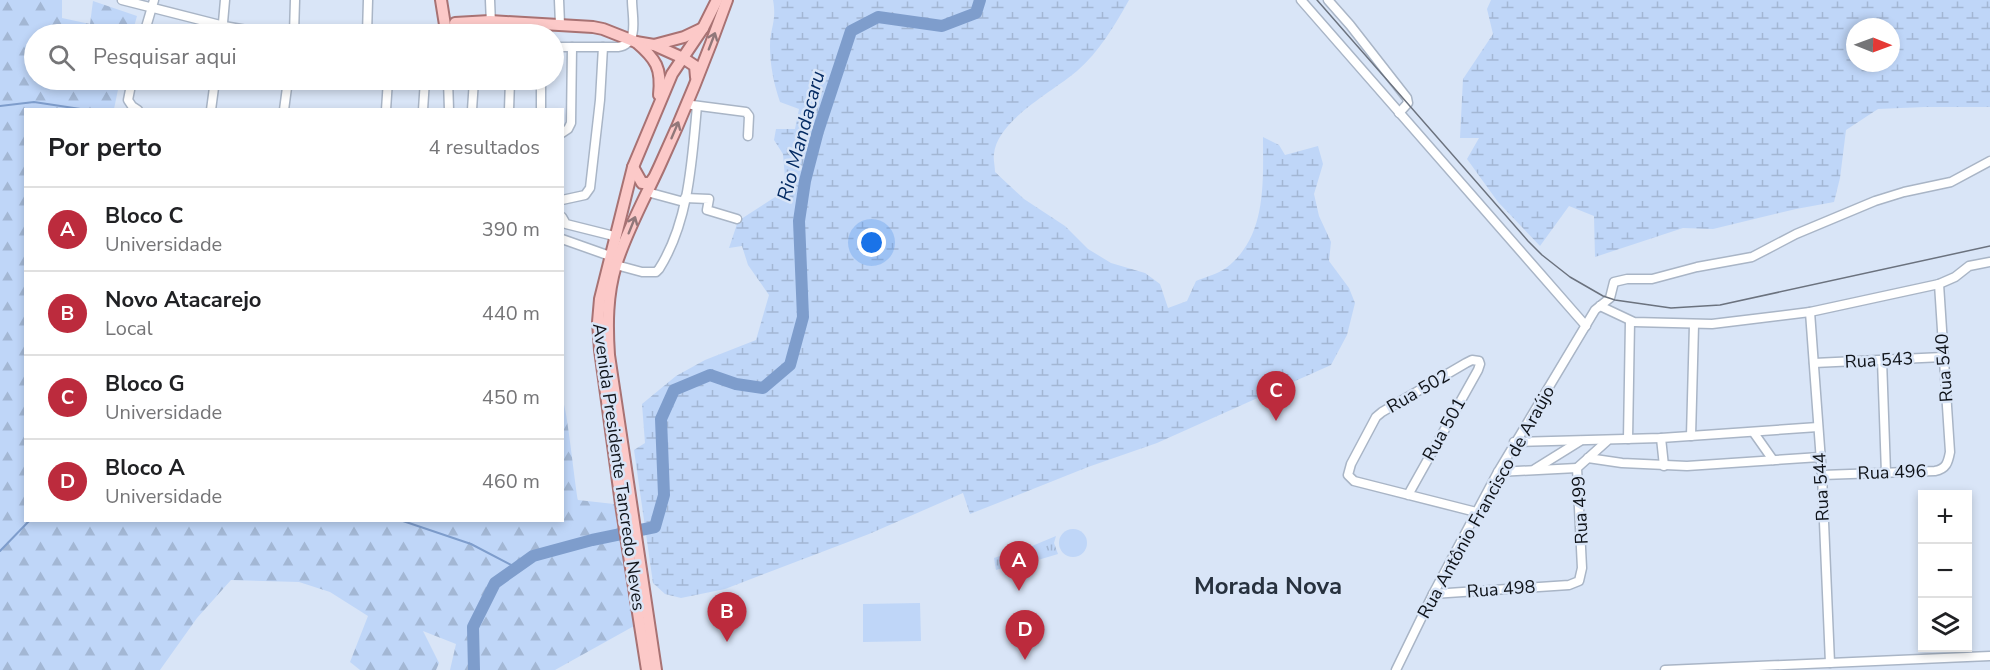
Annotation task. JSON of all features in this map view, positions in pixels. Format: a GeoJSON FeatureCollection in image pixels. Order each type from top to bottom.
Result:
{"type":"FeatureCollection","features":[{"type":"Feature","properties":{"kind":"main road"},"geometry":{"type":"LineString","coordinates":[[441,0],[447,24]]}},
{"type":"Feature","properties":{"kind":"main road","name":"Avenida Presidente Tancredo Neves"},"geometry":{"type":"LineString","coordinates":[[613,261],[633,167],[672,74],[703,28],[717,0]]}},
{"type":"Feature","properties":{"kind":"main road","name":"Avenida Presidente Tancredo Neves"},"geometry":{"type":"LineString","coordinates":[[656,670],[626,510],[598,337],[600,299],[613,261],[692,105],[696,81],[727,0]]}},
{"type":"Feature","properties":{"kind":"main road"},"geometry":{"type":"LineString","coordinates":[[486,24],[493,22]]}},
{"type":"Feature","properties":{"kind":"main road"},"geometry":{"type":"LineString","coordinates":[[478,24],[493,22],[560,24]]}},
{"type":"Feature","properties":{"kind":"main road"},"geometry":{"type":"LineString","coordinates":[[564,24],[603,29],[633,41],[654,45],[683,58],[696,69],[696,81]]}},
{"type":"Feature","properties":{"kind":"main road"},"geometry":{"type":"LineString","coordinates":[[654,45],[684,37],[703,28]]}},
{"type":"Feature","properties":{"kind":"main road"},"geometry":{"type":"LineString","coordinates":[[633,41],[652,57],[658,67],[660,82],[658,105]]}},
{"type":"Feature","properties":{"kind":"main road"},"geometry":{"type":"LineString","coordinates":[[633,167],[642,183],[647,184],[653,179]]}},
{"type":"Feature","properties":{"kind":"main road","name":"Avenida Presidente Tancredo Neves"},"geometry":{"type":"LineString","coordinates":[[632,544],[647,670]]}},
{"type":"Feature","properties":{"kind":"street"},"geometry":{"type":"LineString","coordinates":[[122,0],[153,4],[207,24]]}},
{"type":"Feature","properties":{"kind":"street"},"geometry":{"type":"LineString","coordinates":[[223,24],[225,0]]}},
{"type":"Feature","properties":{"kind":"street"},"geometry":{"type":"LineString","coordinates":[[294,24],[295,0]]}},
{"type":"Feature","properties":{"kind":"street"},"geometry":{"type":"LineString","coordinates":[[367,24],[368,0]]}},
{"type":"Feature","properties":{"kind":"street"},"geometry":{"type":"LineString","coordinates":[[490,0],[493,22]]}},
{"type":"Feature","properties":{"kind":"street"},"geometry":{"type":"LineString","coordinates":[[560,0],[560,24]]}},
{"type":"Feature","properties":{"kind":"street"},"geometry":{"type":"LineString","coordinates":[[564,47],[624,46],[633,41],[632,0]]}},
{"type":"Feature","properties":{"kind":"street"},"geometry":{"type":"LineString","coordinates":[[1300,0],[1586,326]]}},
{"type":"Feature","properties":{"kind":"street"},"geometry":{"type":"LineString","coordinates":[[1328,0],[1407,98],[1408,103],[1399,113]]}},
{"type":"Feature","properties":{"kind":"street"},"geometry":{"type":"LineString","coordinates":[[147,24],[153,4]]}},
{"type":"Feature","properties":{"kind":"street"},"geometry":{"type":"LineString","coordinates":[[564,200],[585,195],[590,188],[603,46]]}},
{"type":"Feature","properties":{"kind":"street"},"geometry":{"type":"LineString","coordinates":[[564,132],[571,123],[572,47]]}},
{"type":"Feature","properties":{"kind":"street"},"geometry":{"type":"LineString","coordinates":[[129,90],[128,100],[135,108]]}},
{"type":"Feature","properties":{"kind":"street"},"geometry":{"type":"LineString","coordinates":[[211,108],[214,90]]}},
{"type":"Feature","properties":{"kind":"street"},"geometry":{"type":"LineString","coordinates":[[284,108],[287,90]]}},
{"type":"Feature","properties":{"kind":"street"},"geometry":{"type":"LineString","coordinates":[[386,108],[387,90]]}},
{"type":"Feature","properties":{"kind":"street"},"geometry":{"type":"LineString","coordinates":[[423,108],[424,90]]}},
{"type":"Feature","properties":{"kind":"street"},"geometry":{"type":"LineString","coordinates":[[448,90],[449,108]]}},
{"type":"Feature","properties":{"kind":"street"},"geometry":{"type":"LineString","coordinates":[[472,108],[473,90]]}},
{"type":"Feature","properties":{"kind":"street"},"geometry":{"type":"LineString","coordinates":[[509,108],[510,90]]}},
{"type":"Feature","properties":{"kind":"street"},"geometry":{"type":"LineString","coordinates":[[541,90],[541,108]]}},
{"type":"Feature","properties":{"kind":"street"},"geometry":{"type":"LineString","coordinates":[[564,239],[642,272],[656,272],[679,226],[684,200],[692,105],[746,112],[749,116],[748,136]]}},
{"type":"Feature","properties":{"kind":"street","name":"Rua Antônio Francisco de Araújo"},"geometry":{"type":"LineString","coordinates":[[1396,670],[1433,594],[1514,442],[1586,326],[1600,306],[1610,298],[1612,286],[1617,281],[1652,279],[1697,267],[1752,257],[1796,234],[1866,205],[1904,192],[1951,182],[1990,161]]}},
{"type":"Feature","properties":{"kind":"street"},"geometry":{"type":"LineString","coordinates":[[647,192],[684,200],[709,199],[707,210],[737,219]]}},
{"type":"Feature","properties":{"kind":"street"},"geometry":{"type":"LineString","coordinates":[[564,220],[566,224],[610,235],[616,239]]}},
{"type":"Feature","properties":{"kind":"street"},"geometry":{"type":"LineString","coordinates":[[1600,306],[1630,321],[1712,324],[1809,312],[1939,284],[1955,277],[1970,266],[1990,262]]}},
{"type":"Feature","properties":{"kind":"street","name":"Rua 540"},"geometry":{"type":"LineString","coordinates":[[1939,284],[1950,452]]}},
{"type":"Feature","properties":{"kind":"street","name":"Rua 544"},"geometry":{"type":"LineString","coordinates":[[1809,312],[1822,475],[1830,663]]}},
{"type":"Feature","properties":{"kind":"street"},"geometry":{"type":"LineString","coordinates":[[1628,440],[1630,321]]}},
{"type":"Feature","properties":{"kind":"street"},"geometry":{"type":"LineString","coordinates":[[1691,436],[1694,325]]}},
{"type":"Feature","properties":{"kind":"street","name":"Rua 543"},"geometry":{"type":"LineString","coordinates":[[1814,363],[1943,357]]}},
{"type":"Feature","properties":{"kind":"street","name":"Rua 502"},"geometry":{"type":"LineString","coordinates":[[1408,495],[1354,481],[1348,475],[1376,417],[1472,360],[1479,361],[1480,364]]}},
{"type":"Feature","properties":{"kind":"street"},"geometry":{"type":"LineString","coordinates":[[1882,360],[1886,473]]}},
{"type":"Feature","properties":{"kind":"street","name":"Rua 501"},"geometry":{"type":"LineString","coordinates":[[1408,495],[1480,364]]}},
{"type":"Feature","properties":{"kind":"street"},"geometry":{"type":"LineString","coordinates":[[1514,442],[1628,440],[1818,427]]}},
{"type":"Feature","properties":{"kind":"street"},"geometry":{"type":"LineString","coordinates":[[1754,433],[1773,460]]}},
{"type":"Feature","properties":{"kind":"street"},"geometry":{"type":"LineString","coordinates":[[1661,438],[1664,465]]}},
{"type":"Feature","properties":{"kind":"street"},"geometry":{"type":"LineString","coordinates":[[1534,470],[1580,441]]}},
{"type":"Feature","properties":{"kind":"street","name":"Rua 499"},"geometry":{"type":"LineString","coordinates":[[1569,585],[1579,581],[1582,568],[1577,468],[1606,441]]}},
{"type":"Feature","properties":{"kind":"street","name":"Rua 496"},"geometry":{"type":"LineString","coordinates":[[1822,475],[1943,469],[1949,460],[1950,452]]}},
{"type":"Feature","properties":{"kind":"street"},"geometry":{"type":"LineString","coordinates":[[1588,458],[1622,463],[1708,466],[1820,457]]}},
{"type":"Feature","properties":{"kind":"street"},"geometry":{"type":"LineString","coordinates":[[1498,472],[1577,468]]}},
{"type":"Feature","properties":{"kind":"street"},"geometry":{"type":"LineString","coordinates":[[1408,495],[1476,512]]}},
{"type":"Feature","properties":{"kind":"street","name":"Rua 498"},"geometry":{"type":"LineString","coordinates":[[1433,594],[1569,585]]}},
{"type":"Feature","properties":{"kind":"street"},"geometry":{"type":"LineString","coordinates":[[1665,670],[1990,656]]}},
{"type":"Feature","properties":{"kind":"green space"},"geometry":{"type":"Polygon","coordinates":[[[0,0],[62,0],[62,18],[90,24],[24,24],[24,90],[118,90],[114,108],[24,108],[24,522],[564,522],[564,406],[578,500],[614,504],[634,626],[555,670],[450,670],[456,644],[423,631],[439,663],[436,670],[360,670],[350,662],[368,616],[330,592],[299,582],[231,580],[197,618],[160,670],[0,670],[0,0]]]}},
{"type":"Feature","properties":{"kind":"green space"},"geometry":{"type":"Polygon","coordinates":[[[773,0],[1129,0],[1106,38],[1085,64],[1028,107],[1005,130],[997,141],[994,154],[995,172],[1024,199],[1065,226],[1088,249],[1111,263],[1145,273],[1160,284],[1168,308],[1187,301],[1196,281],[1226,268],[1249,241],[1260,208],[1263,137],[1279,145],[1285,155],[1318,146],[1323,164],[1314,194],[1319,216],[1331,242],[1329,261],[1349,288],[1355,303],[1347,335],[1331,365],[1157,443],[1088,467],[970,514],[963,493],[869,534],[725,589],[681,598],[665,594],[653,583],[634,450],[645,443],[642,404],[676,376],[705,360],[756,340],[769,295],[748,265],[742,246],[729,248],[738,221],[786,190],[783,154],[774,140],[776,129],[795,129],[799,109],[780,102],[774,82],[770,46],[774,14],[773,0]]]}},
{"type":"Feature","properties":{"kind":"green space"},"geometry":{"type":"Polygon","coordinates":[[[1491,0],[1990,0],[1990,107],[1878,109],[1846,130],[1840,178],[1834,202],[1713,229],[1683,228],[1595,257],[1594,216],[1569,206],[1540,246],[1498,202],[1467,159],[1479,138],[1460,138],[1463,79],[1493,34],[1487,9],[1491,0]]]}},
{"type":"Feature","properties":{"kind":"green space"},"geometry":{"type":"Polygon","coordinates":[[[93,1],[137,16],[135,24],[90,24],[93,1]]]}},
{"type":"Feature","properties":{"kind":"green space"},"geometry":{"type":"Polygon","coordinates":[[[1073,529],[1083,533],[1087,543],[1083,553],[1073,557],[1063,553],[1059,543],[1063,533],[1073,529]]]}},
{"type":"Feature","properties":{"kind":"green space"},"geometry":{"type":"Polygon","coordinates":[[[1056,536],[1054,543],[1058,554],[1038,560],[1032,546],[1056,536]]]}},
{"type":"Feature","properties":{"kind":"green space"},"geometry":{"type":"Polygon","coordinates":[[[1020,549],[1025,564],[1023,567],[1018,566],[1017,570],[1012,570],[1012,566],[1006,570],[1003,568],[996,570],[994,558],[1020,549]]]}},
{"type":"Feature","properties":{"kind":"green space"},"geometry":{"type":"Polygon","coordinates":[[[920,603],[921,641],[863,642],[863,604],[920,603]]]}},
{"type":"Feature","properties":{"kind":"waterway","name":"Rio Mandacaru"},"geometry":{"type":"LineString","coordinates":[[474,670],[473,627],[495,583],[533,556],[592,540],[655,527],[664,495],[661,419],[674,390],[710,375],[736,384],[763,388],[790,365],[803,317],[799,221],[805,181],[818,131],[851,31],[878,17],[942,26],[976,13],[980,0]]}},
{"type":"Feature","properties":{"kind":"waterway"},"geometry":{"type":"LineString","coordinates":[[0,106],[34,102],[74,108]]}},
{"type":"Feature","properties":{"kind":"waterway"},"geometry":{"type":"LineString","coordinates":[[0,551],[28,522]]}},
{"type":"Feature","properties":{"kind":"waterway"},"geometry":{"type":"LineString","coordinates":[[406,522],[471,544],[517,568]]}},
{"type":"Feature","properties":{"kind":"tram line"},"geometry":{"type":"LineString","coordinates":[[1317,0],[1528,241],[1570,277],[1603,296],[1615,300],[1671,308],[1720,305],[1990,246]]}},
{"type":"Feature","properties":{"kind":"place","name":"Bloco G"},"geometry":{"type":"Point","coordinates":[1276,421]}},
{"type":"Feature","properties":{"kind":"place","name":"Bloco C"},"geometry":{"type":"Point","coordinates":[1019,591]}},
{"type":"Feature","properties":{"kind":"place","name":"Novo Atacarejo"},"geometry":{"type":"Point","coordinates":[727,642]}},
{"type":"Feature","properties":{"kind":"place","name":"Bloco A"},"geometry":{"type":"Point","coordinates":[1025,660]}},
{"type":"Feature","properties":{"kind":"district","name":"Morada Nova"},"geometry":{"type":"Point","coordinates":[1268,586]}}]}
